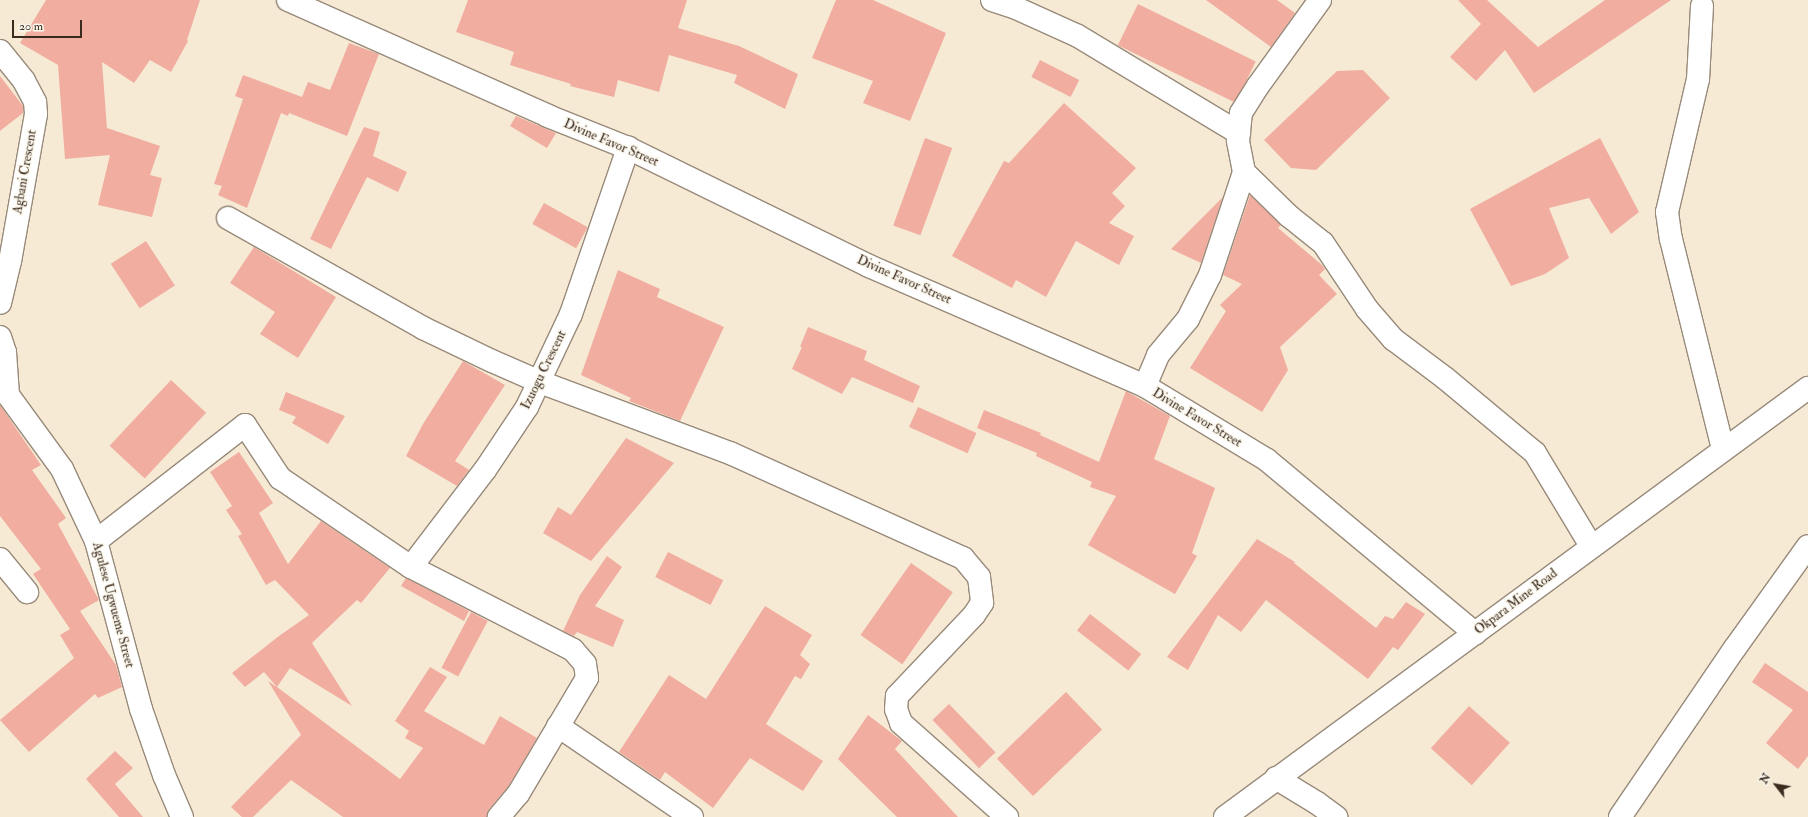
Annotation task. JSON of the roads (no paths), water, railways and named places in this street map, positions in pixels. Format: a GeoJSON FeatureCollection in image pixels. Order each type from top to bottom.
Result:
{"type":"FeatureCollection","features":[{"type":"Feature","properties":{"kind":"street","name":"Divine Favor Street"},"geometry":{"type":"LineString","coordinates":[[288,0],[533,109],[628,148],[869,266],[1145,386],[1267,460],[1475,633]]}},
{"type":"Feature","properties":{"kind":"street"},"geometry":{"type":"LineString","coordinates":[[992,0],[1016,8],[1078,36],[1239,133]]}},
{"type":"Feature","properties":{"kind":"street"},"geometry":{"type":"LineString","coordinates":[[1145,386],[1158,355],[1188,319],[1210,275],[1244,172],[1238,141],[1242,113],[1258,86],[1320,0]]}},
{"type":"Feature","properties":{"kind":"street"},"geometry":{"type":"LineString","coordinates":[[1702,6],[1698,79],[1667,212],[1671,239],[1723,449]]}},
{"type":"Feature","properties":{"kind":"street","name":"Agbani Crescent"},"geometry":{"type":"LineString","coordinates":[[0,51],[24,81],[35,102],[36,114],[10,261],[0,303]]}},
{"type":"Feature","properties":{"kind":"street","name":"Izuogu Crescent"},"geometry":{"type":"LineString","coordinates":[[411,567],[485,470],[527,407],[540,382],[571,314],[628,148]]}},
{"type":"Feature","properties":{"kind":"street"},"geometry":{"type":"LineString","coordinates":[[1244,172],[1290,216],[1323,243],[1367,309],[1393,339],[1445,378],[1534,453],[1591,546]]}},
{"type":"Feature","properties":{"kind":"street"},"geometry":{"type":"LineString","coordinates":[[228,218],[424,328],[540,382],[730,453],[963,558],[979,577],[982,603],[974,615],[897,696],[896,709],[901,723],[1007,817]]}},
{"type":"Feature","properties":{"kind":"street","name":"Agulese Ugwueme Street"},"geometry":{"type":"LineString","coordinates":[[2,349],[8,395],[62,469],[96,541],[141,709],[164,775],[182,817]]}},
{"type":"Feature","properties":{"kind":"street","name":"Okpara Mine Road"},"geometry":{"type":"LineString","coordinates":[[1225,817],[1591,546],[1808,388]]}},
{"type":"Feature","properties":{"kind":"street"},"geometry":{"type":"LineString","coordinates":[[96,541],[245,425],[280,478],[411,567],[573,650],[585,664],[587,678],[518,794],[499,817]]}},
{"type":"Feature","properties":{"kind":"street"},"geometry":{"type":"LineString","coordinates":[[1620,817],[1735,648],[1808,546]]}},
{"type":"Feature","properties":{"kind":"street"},"geometry":{"type":"LineString","coordinates":[[0,559],[27,592]]}},
{"type":"Feature","properties":{"kind":"street"},"geometry":{"type":"LineString","coordinates":[[558,726],[692,817]]}},
{"type":"Feature","properties":{"kind":"street"},"geometry":{"type":"LineString","coordinates":[[1276,778],[1317,803],[1336,817]]}}]}
